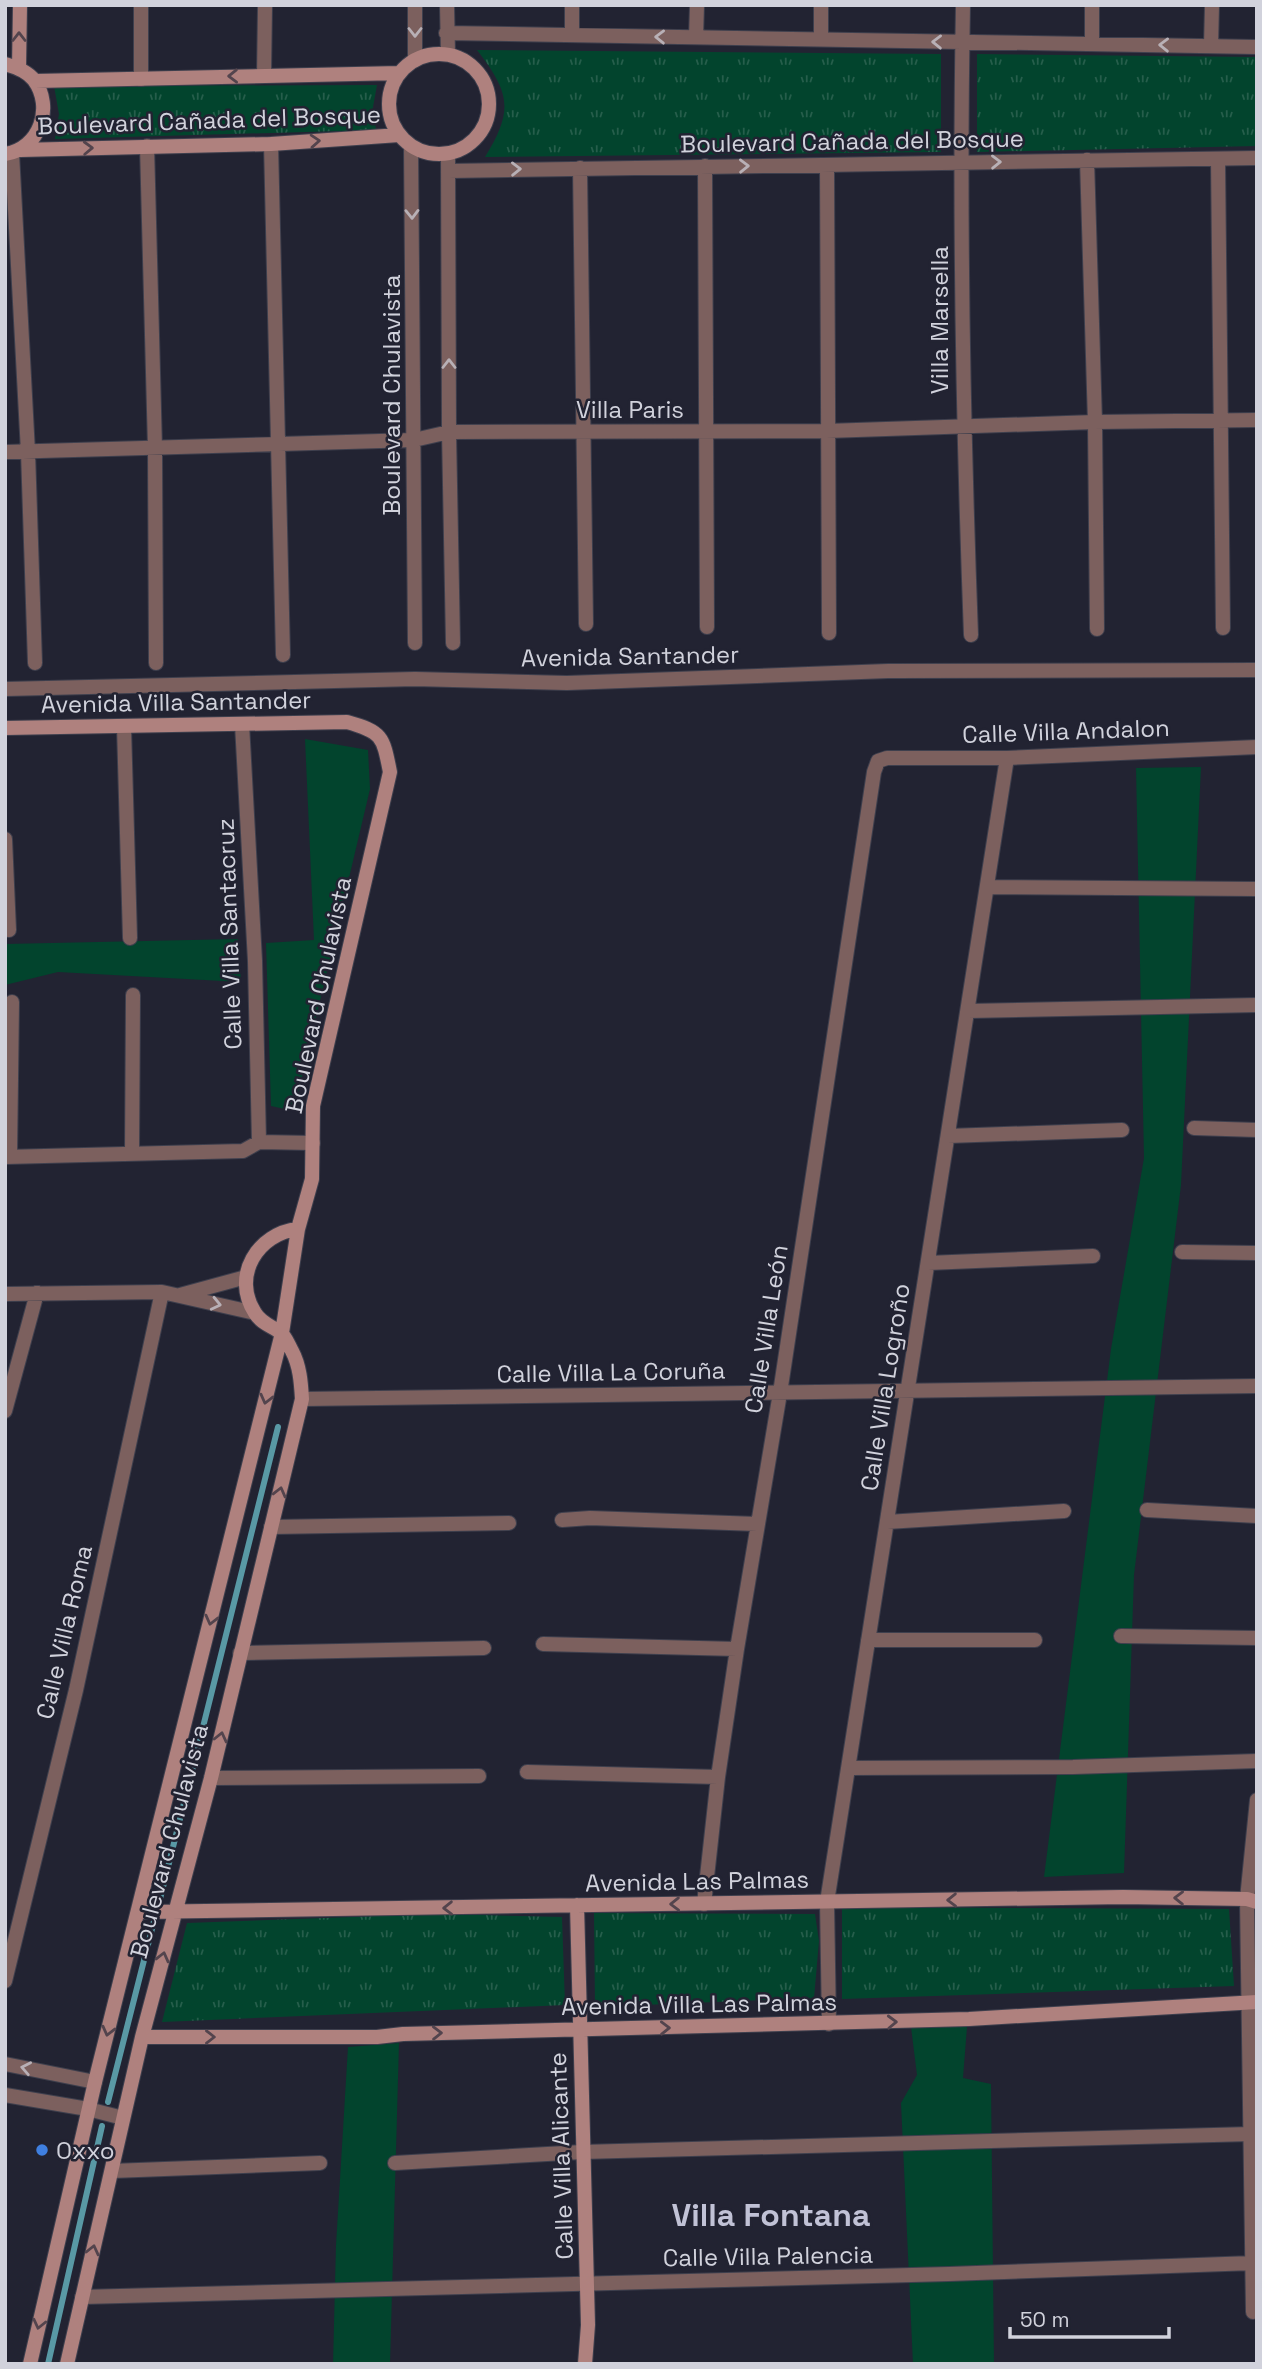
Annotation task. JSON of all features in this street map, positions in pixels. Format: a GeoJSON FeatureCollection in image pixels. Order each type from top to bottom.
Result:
{"type":"FeatureCollection","features":[{"type":"Feature","properties":{"kind":"street","name":"Boulevard Cañada del Bosque"},"geometry":{"type":"LineString","coordinates":[[12,153],[32,140],[40,127],[44,111],[42,95],[35,81],[12,66],[20,5]]}},
{"type":"Feature","properties":{"kind":"street"},"geometry":{"type":"LineString","coordinates":[[141,5],[141,79]]}},
{"type":"Feature","properties":{"kind":"street"},"geometry":{"type":"LineString","coordinates":[[264,76],[265,5]]}},
{"type":"Feature","properties":{"kind":"street"},"geometry":{"type":"LineString","coordinates":[[415,5],[415,60]]}},
{"type":"Feature","properties":{"kind":"street"},"geometry":{"type":"LineString","coordinates":[[447,5],[448,54]]}},
{"type":"Feature","properties":{"kind":"street"},"geometry":{"type":"LineString","coordinates":[[572,5],[572,36]]}},
{"type":"Feature","properties":{"kind":"street"},"geometry":{"type":"LineString","coordinates":[[696,37],[697,5]]}},
{"type":"Feature","properties":{"kind":"street"},"geometry":{"type":"LineString","coordinates":[[821,5],[821,39]]}},
{"type":"Feature","properties":{"kind":"street","name":"Villa Marsella"},"geometry":{"type":"LineString","coordinates":[[964,5],[961,163],[963,427],[971,635]]}},
{"type":"Feature","properties":{"kind":"street"},"geometry":{"type":"LineString","coordinates":[[1092,5],[1092,44]]}},
{"type":"Feature","properties":{"kind":"street"},"geometry":{"type":"LineString","coordinates":[[1211,46],[1212,5]]}},
{"type":"Feature","properties":{"kind":"street"},"geometry":{"type":"LineString","coordinates":[[446,33],[1257,47]]}},
{"type":"Feature","properties":{"kind":"street"},"geometry":{"type":"LineString","coordinates":[[431,54],[448,54],[464,60],[478,71],[486,87],[489,104],[486,121],[478,136],[465,148],[435,155],[411,146],[399,135],[389,104],[392,87],[400,73],[415,60],[431,54]]}},
{"type":"Feature","properties":{"kind":"street","name":"Boulevard Cañada del Bosque"},"geometry":{"type":"LineString","coordinates":[[35,81],[400,73]]}},
{"type":"Feature","properties":{"kind":"street","name":"Boulevard Cañada del Bosque"},"geometry":{"type":"LineString","coordinates":[[12,153],[147,146],[271,144],[399,135]]}},
{"type":"Feature","properties":{"kind":"street"},"geometry":{"type":"LineString","coordinates":[[271,144],[282,655]]}},
{"type":"Feature","properties":{"kind":"street"},"geometry":{"type":"LineString","coordinates":[[147,146],[155,448],[156,663]]}},
{"type":"Feature","properties":{"kind":"street","name":"Boulevard Chulavista"},"geometry":{"type":"LineString","coordinates":[[411,146],[415,643]]}},
{"type":"Feature","properties":{"kind":"street"},"geometry":{"type":"LineString","coordinates":[[12,153],[28,452],[35,663]]}},
{"type":"Feature","properties":{"kind":"street"},"geometry":{"type":"LineString","coordinates":[[448,154],[453,643]]}},
{"type":"Feature","properties":{"kind":"street","name":"Boulevard Cañada del Bosque"},"geometry":{"type":"LineString","coordinates":[[448,171],[1257,158]]}},
{"type":"Feature","properties":{"kind":"street"},"geometry":{"type":"LineString","coordinates":[[1218,159],[1223,628]]}},
{"type":"Feature","properties":{"kind":"street"},"geometry":{"type":"LineString","coordinates":[[1087,160],[1095,422],[1097,629]]}},
{"type":"Feature","properties":{"kind":"street"},"geometry":{"type":"LineString","coordinates":[[827,165],[829,633]]}},
{"type":"Feature","properties":{"kind":"street"},"geometry":{"type":"LineString","coordinates":[[705,166],[707,627]]}},
{"type":"Feature","properties":{"kind":"street"},"geometry":{"type":"LineString","coordinates":[[580,168],[586,624]]}},
{"type":"Feature","properties":{"kind":"street","name":"Villa Paris"},"geometry":{"type":"LineString","coordinates":[[5,452],[414,440],[449,432],[827,431],[1095,422],[1257,420]]}},
{"type":"Feature","properties":{"kind":"street","name":"Avenida Santander"},"geometry":{"type":"LineString","coordinates":[[5,689],[415,679],[567,683],[888,671],[1257,670]]}},
{"type":"Feature","properties":{"kind":"street","name":"Avenida Villa Santander"},"geometry":{"type":"LineString","coordinates":[[5,728],[347,722],[370,728],[384,743],[390,772]]}},
{"type":"Feature","properties":{"kind":"street","name":"Calle Villa Santacruz"},"geometry":{"type":"LineString","coordinates":[[242,724],[255,961],[259,1142]]}},
{"type":"Feature","properties":{"kind":"street"},"geometry":{"type":"LineString","coordinates":[[124,727],[130,938]]}},
{"type":"Feature","properties":{"kind":"street","name":"Calle Villa Andalon"},"geometry":{"type":"LineString","coordinates":[[878,761],[887,758],[1007,758],[1257,747]]}},
{"type":"Feature","properties":{"kind":"street","name":"Calle Villa Logroño"},"geometry":{"type":"LineString","coordinates":[[829,2024],[827,1902],[1007,758]]}},
{"type":"Feature","properties":{"kind":"street","name":"Calle Villa León"},"geometry":{"type":"LineString","coordinates":[[704,1904],[718,1777],[737,1649],[780,1393],[874,772],[878,761]]}},
{"type":"Feature","properties":{"kind":"street","name":"Boulevard Chulavista"},"geometry":{"type":"LineString","coordinates":[[30,2364],[88,2109],[282,1333],[298,1228],[312,1178],[313,1106],[390,772]]}},
{"type":"Feature","properties":{"kind":"street"},"geometry":{"type":"LineString","coordinates":[[5,838],[9,930]]}},
{"type":"Feature","properties":{"kind":"street"},"geometry":{"type":"LineString","coordinates":[[987,887],[1257,889]]}},
{"type":"Feature","properties":{"kind":"street"},"geometry":{"type":"LineString","coordinates":[[132,1154],[133,995]]}},
{"type":"Feature","properties":{"kind":"street"},"geometry":{"type":"LineString","coordinates":[[12,1002],[8,1157],[243,1151],[259,1142],[313,1143]]}},
{"type":"Feature","properties":{"kind":"street"},"geometry":{"type":"LineString","coordinates":[[968,1011],[1257,1005]]}},
{"type":"Feature","properties":{"kind":"street"},"geometry":{"type":"LineString","coordinates":[[1194,1128],[1257,1130]]}},
{"type":"Feature","properties":{"kind":"street"},"geometry":{"type":"LineString","coordinates":[[948,1136],[1122,1130]]}},
{"type":"Feature","properties":{"kind":"street"},"geometry":{"type":"LineString","coordinates":[[255,1313],[248,1296],[246,1278],[253,1256],[267,1240],[283,1230],[298,1228]]}},
{"type":"Feature","properties":{"kind":"street"},"geometry":{"type":"LineString","coordinates":[[1182,1252],[1257,1253]]}},
{"type":"Feature","properties":{"kind":"street"},"geometry":{"type":"LineString","coordinates":[[928,1263],[1093,1256]]}},
{"type":"Feature","properties":{"kind":"street"},"geometry":{"type":"LineString","coordinates":[[178,1295],[246,1278]]}},
{"type":"Feature","properties":{"kind":"street"},"geometry":{"type":"LineString","coordinates":[[5,1294],[162,1292],[255,1313]]}},
{"type":"Feature","properties":{"kind":"street","name":"Calle Villa Roma"},"geometry":{"type":"LineString","coordinates":[[5,1981],[76,1690],[162,1292]]}},
{"type":"Feature","properties":{"kind":"street"},"geometry":{"type":"LineString","coordinates":[[5,1411],[37,1293]]}},
{"type":"Feature","properties":{"kind":"street","name":"Boulevard Chulavista"},"geometry":{"type":"LineString","coordinates":[[67,2364],[142,2037],[211,1778],[302,1399],[301,1377],[295,1355],[282,1333],[269,1327],[255,1313]]}},
{"type":"Feature","properties":{"kind":"street","name":"Calle Villa La Coruña"},"geometry":{"type":"LineString","coordinates":[[302,1399],[1257,1386]]}},
{"type":"Feature","properties":{"kind":"street"},"geometry":{"type":"LineString","coordinates":[[1147,1510],[1257,1516]]}},
{"type":"Feature","properties":{"kind":"street"},"geometry":{"type":"LineString","coordinates":[[887,1522],[1064,1511]]}},
{"type":"Feature","properties":{"kind":"street"},"geometry":{"type":"LineString","coordinates":[[562,1520],[590,1518],[757,1524]]}},
{"type":"Feature","properties":{"kind":"street"},"geometry":{"type":"LineString","coordinates":[[271,1527],[509,1523]]}},
{"type":"Feature","properties":{"kind":"street"},"geometry":{"type":"LineString","coordinates":[[1121,1636],[1257,1638]]}},
{"type":"Feature","properties":{"kind":"street"},"geometry":{"type":"LineString","coordinates":[[868,1640],[1035,1640]]}},
{"type":"Feature","properties":{"kind":"street"},"geometry":{"type":"LineString","coordinates":[[543,1644],[737,1649]]}},
{"type":"Feature","properties":{"kind":"street"},"geometry":{"type":"LineString","coordinates":[[240,1653],[484,1648]]}},
{"type":"Feature","properties":{"kind":"street"},"geometry":{"type":"LineString","coordinates":[[848,1768],[1073,1767],[1257,1762]]}},
{"type":"Feature","properties":{"kind":"street"},"geometry":{"type":"LineString","coordinates":[[527,1772],[718,1777]]}},
{"type":"Feature","properties":{"kind":"street"},"geometry":{"type":"LineString","coordinates":[[211,1778],[479,1776]]}},
{"type":"Feature","properties":{"kind":"street"},"geometry":{"type":"LineString","coordinates":[[1252,2312],[1252,1901],[1257,1800]]}},
{"type":"Feature","properties":{"kind":"street","name":"Avenida Las Palmas"},"geometry":{"type":"LineString","coordinates":[[138,1912],[1123,1897],[1252,1901]]}},
{"type":"Feature","properties":{"kind":"street","name":"Calle Villa Alicante"},"geometry":{"type":"LineString","coordinates":[[577,1905],[589,2325],[586,2364]]}},
{"type":"Feature","properties":{"kind":"street","name":"Avenida Villa Las Palmas"},"geometry":{"type":"LineString","coordinates":[[142,2037],[377,2037],[402,2034],[829,2024],[969,2019],[1253,2002]]}},
{"type":"Feature","properties":{"kind":"street"},"geometry":{"type":"LineString","coordinates":[[5,2064],[95,2082]]}},
{"type":"Feature","properties":{"kind":"street"},"geometry":{"type":"LineString","coordinates":[[5,2095],[88,2109],[123,2118]]}},
{"type":"Feature","properties":{"kind":"street"},"geometry":{"type":"LineString","coordinates":[[395,2163],[582,2152],[1251,2134]]}},
{"type":"Feature","properties":{"kind":"street"},"geometry":{"type":"LineString","coordinates":[[112,2171],[320,2162]]}},
{"type":"Feature","properties":{"kind":"street","name":"Calle Villa Palencia"},"geometry":{"type":"LineString","coordinates":[[82,2297],[949,2274],[1253,2263]]}},
{"type":"Feature","properties":{"kind":"green space"},"geometry":{"type":"Polygon","coordinates":[[[477,50],[941,54],[941,152],[485,157],[501,127],[504,102],[496,78],[477,50]]]}},
{"type":"Feature","properties":{"kind":"green space"},"geometry":{"type":"Polygon","coordinates":[[[977,54],[1257,57],[1257,146],[977,152],[977,54]]]}},
{"type":"Feature","properties":{"kind":"green space"},"geometry":{"type":"Polygon","coordinates":[[[377,85],[373,107],[376,130],[55,139],[59,114],[54,86],[377,85]]]}},
{"type":"Feature","properties":{"kind":"green space"},"geometry":{"type":"Polygon","coordinates":[[[305,739],[368,750],[370,789],[294,1111],[271,1106],[266,943],[314,940],[305,739]]]}},
{"type":"Feature","properties":{"kind":"green space"},"geometry":{"type":"Polygon","coordinates":[[[1201,767],[1181,1185],[1134,1575],[1124,1873],[1044,1877],[1111,1349],[1144,1158],[1136,768],[1201,767]]]}},
{"type":"Feature","properties":{"kind":"green space"},"geometry":{"type":"Polygon","coordinates":[[[238,939],[241,982],[58,972],[5,985],[5,944],[238,939]]]}},
{"type":"Feature","properties":{"kind":"green space"},"geometry":{"type":"Polygon","coordinates":[[[842,1907],[1229,1909],[1234,1986],[842,1999],[842,1907]]]}},
{"type":"Feature","properties":{"kind":"green space"},"geometry":{"type":"Polygon","coordinates":[[[594,1913],[815,1914],[819,1941],[814,1998],[595,2007],[594,1913]]]}},
{"type":"Feature","properties":{"kind":"green space"},"geometry":{"type":"Polygon","coordinates":[[[438,1914],[562,1917],[565,2005],[162,2022],[187,1923],[438,1914]]]}},
{"type":"Feature","properties":{"kind":"green space"},"geometry":{"type":"Polygon","coordinates":[[[911,2027],[967,2027],[963,2078],[991,2084],[994,2364],[913,2364],[901,2103],[917,2075],[911,2027]]]}},
{"type":"Feature","properties":{"kind":"green space"},"geometry":{"type":"Polygon","coordinates":[[[399,2043],[390,2364],[333,2364],[336,2245],[348,2047],[399,2043]]]}},
{"type":"Feature","properties":{"kind":"waterway"},"geometry":{"type":"LineString","coordinates":[[160,1899],[278,1427]]}},
{"type":"Feature","properties":{"kind":"waterway"},"geometry":{"type":"LineString","coordinates":[[108,2102],[154,1921]]}},
{"type":"Feature","properties":{"kind":"waterway"},"geometry":{"type":"LineString","coordinates":[[48,2364],[102,2126]]}},
{"type":"Feature","properties":{"kind":"place","name":"Oxxo"},"geometry":{"type":"Point","coordinates":[42,2150]}},
{"type":"Feature","properties":{"kind":"district","name":"Villa Fontana"},"geometry":{"type":"Point","coordinates":[771,2215]}}]}
